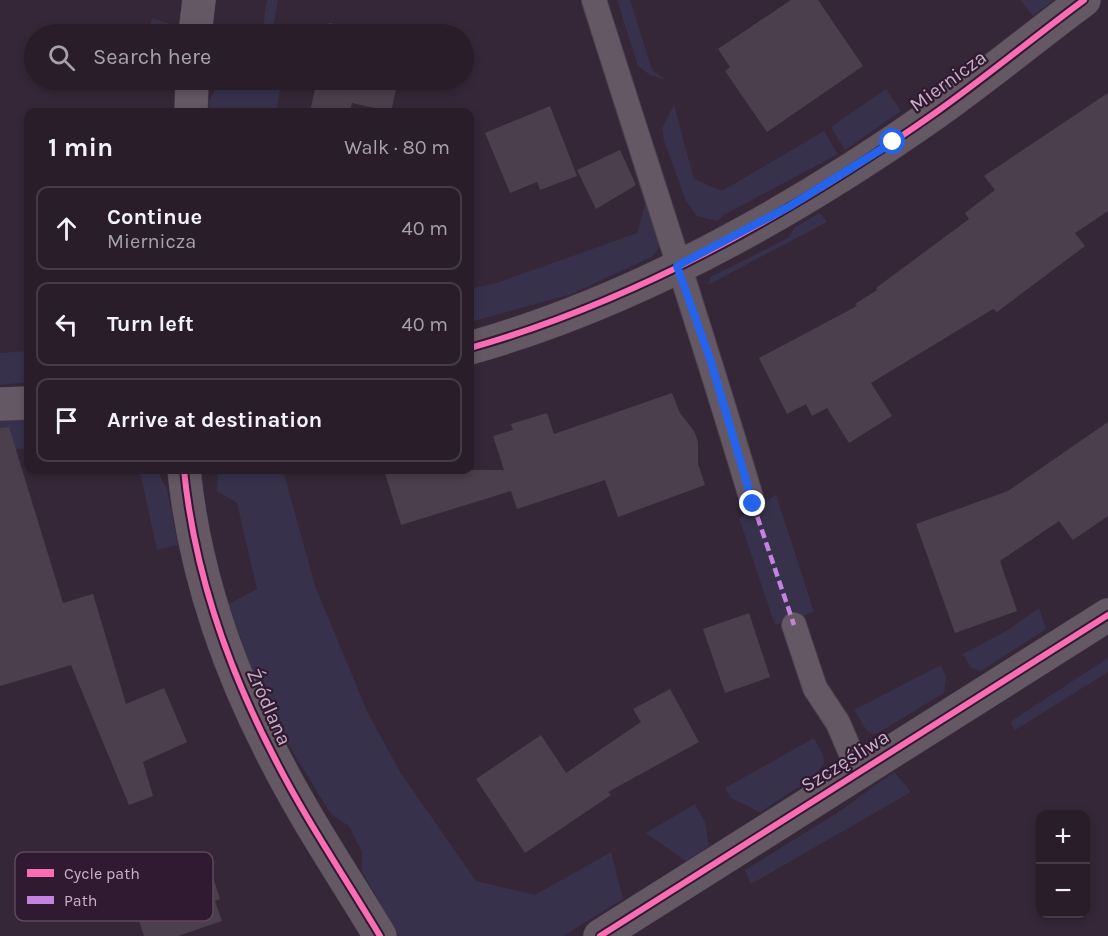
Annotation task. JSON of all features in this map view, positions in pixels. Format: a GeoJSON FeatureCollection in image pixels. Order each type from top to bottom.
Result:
{"type":"FeatureCollection","features":[{"type":"Feature","properties":{"kind":"street"},"geometry":{"type":"LineString","coordinates":[[196,24],[199,0]]}},
{"type":"Feature","properties":{"kind":"street","name":"Miernicza"},"geometry":{"type":"LineString","coordinates":[[474,347],[535,328],[596,304],[677,266],[790,206],[893,142],[1084,0]]}},
{"type":"Feature","properties":{"kind":"street"},"geometry":{"type":"LineString","coordinates":[[191,108],[192,90]]}},
{"type":"Feature","properties":{"kind":"street"},"geometry":{"type":"LineString","coordinates":[[0,404],[24,404]]}},
{"type":"Feature","properties":{"kind":"street","name":"Źródlana"},"geometry":{"type":"LineString","coordinates":[[185,474],[194,542],[212,607],[240,686],[274,758],[380,936]]}},
{"type":"Feature","properties":{"kind":"street","name":"Szczęśliwa"},"geometry":{"type":"LineString","coordinates":[[600,936],[1108,615]]}},
{"type":"Feature","properties":{"kind":"lane"},"geometry":{"type":"LineString","coordinates":[[594,0],[677,266],[711,362],[753,504]]}},
{"type":"Feature","properties":{"kind":"lane"},"geometry":{"type":"LineString","coordinates":[[794,624],[815,688],[838,723],[859,772]]}},
{"type":"Feature","properties":{"kind":"shaded area"},"geometry":{"type":"Polygon","coordinates":[[[267,0],[278,0],[274,24],[263,24],[267,0]]]}},
{"type":"Feature","properties":{"kind":"shaded area"},"geometry":{"type":"Polygon","coordinates":[[[617,0],[630,0],[652,70],[666,80],[650,75],[638,66],[617,0]]]}},
{"type":"Feature","properties":{"kind":"shaded area"},"geometry":{"type":"Polygon","coordinates":[[[1020,0],[1054,0],[1033,16],[1020,0]]]}},
{"type":"Feature","properties":{"kind":"shaded area"},"geometry":{"type":"Polygon","coordinates":[[[152,18],[170,24],[150,24],[152,18]]]}},
{"type":"Feature","properties":{"kind":"shaded area"},"geometry":{"type":"Polygon","coordinates":[[[886,89],[901,111],[845,150],[831,127],[886,89]]]}},
{"type":"Feature","properties":{"kind":"shaded area"},"geometry":{"type":"Polygon","coordinates":[[[215,90],[280,90],[277,108],[209,108],[209,101],[215,90]]]}},
{"type":"Feature","properties":{"kind":"shaded area"},"geometry":{"type":"Polygon","coordinates":[[[674,105],[694,179],[722,191],[824,131],[838,154],[724,215],[717,221],[697,216],[686,201],[664,141],[662,128],[674,105]]]}},
{"type":"Feature","properties":{"kind":"shaded area"},"geometry":{"type":"Polygon","coordinates":[[[620,123],[635,127],[663,229],[660,246],[653,256],[572,294],[474,321],[474,288],[497,283],[637,233],[645,205],[620,123]]]}},
{"type":"Feature","properties":{"kind":"shaded area"},"geometry":{"type":"Polygon","coordinates":[[[820,213],[827,222],[708,285],[711,277],[788,238],[795,227],[820,213]]]}},
{"type":"Feature","properties":{"kind":"shaded area"},"geometry":{"type":"Polygon","coordinates":[[[24,351],[24,382],[0,385],[0,353],[24,351]]]}},
{"type":"Feature","properties":{"kind":"shaded area"},"geometry":{"type":"Polygon","coordinates":[[[0,417],[24,417],[24,448],[0,451],[0,417]]]}},
{"type":"Feature","properties":{"kind":"shaded area"},"geometry":{"type":"Polygon","coordinates":[[[138,474],[159,474],[167,489],[178,545],[157,550],[141,476],[138,474]]]}},
{"type":"Feature","properties":{"kind":"shaded area"},"geometry":{"type":"Polygon","coordinates":[[[218,474],[284,474],[315,586],[367,711],[400,772],[476,881],[535,895],[611,852],[623,899],[563,936],[399,936],[362,871],[362,852],[349,826],[331,814],[277,726],[251,668],[229,604],[257,589],[237,503],[217,491],[218,474]]]}},
{"type":"Feature","properties":{"kind":"shaded area"},"geometry":{"type":"Polygon","coordinates":[[[776,495],[814,612],[775,625],[739,518],[776,495]]]}},
{"type":"Feature","properties":{"kind":"shaded area"},"geometry":{"type":"Polygon","coordinates":[[[1039,608],[1046,629],[981,671],[971,668],[963,654],[1008,630],[1039,608]]]}},
{"type":"Feature","properties":{"kind":"shaded area"},"geometry":{"type":"Polygon","coordinates":[[[1108,658],[1108,672],[1015,730],[1010,722],[1108,658]]]}},
{"type":"Feature","properties":{"kind":"shaded area"},"geometry":{"type":"Polygon","coordinates":[[[941,665],[946,677],[944,693],[878,733],[872,734],[867,731],[854,710],[941,665]]]}},
{"type":"Feature","properties":{"kind":"shaded area"},"geometry":{"type":"Polygon","coordinates":[[[814,738],[823,755],[824,763],[813,777],[760,812],[731,798],[725,788],[814,738]]]}},
{"type":"Feature","properties":{"kind":"shaded area"},"geometry":{"type":"Polygon","coordinates":[[[894,772],[911,792],[751,884],[745,870],[837,813],[894,772]]]}},
{"type":"Feature","properties":{"kind":"shaded area"},"geometry":{"type":"Polygon","coordinates":[[[695,804],[705,822],[709,846],[687,862],[646,833],[695,804]]]}},
{"type":"Feature","properties":{"kind":"building"},"geometry":{"type":"Polygon","coordinates":[[[791,0],[818,0],[863,66],[767,132],[725,71],[730,67],[718,49],[791,0]]]}},
{"type":"Feature","properties":{"kind":"building"},"geometry":{"type":"Polygon","coordinates":[[[315,90],[396,90],[392,108],[374,108],[352,103],[351,108],[311,108],[315,90]]]}},
{"type":"Feature","properties":{"kind":"building"},"geometry":{"type":"Polygon","coordinates":[[[1108,93],[1108,211],[1075,233],[1085,246],[997,312],[993,309],[871,383],[892,416],[849,443],[827,408],[812,416],[806,404],[787,414],[759,358],[857,306],[855,304],[877,290],[876,288],[969,219],[965,213],[995,190],[984,176],[1108,93]]]}},
{"type":"Feature","properties":{"kind":"building"},"geometry":{"type":"Polygon","coordinates":[[[550,106],[577,176],[540,190],[537,182],[510,193],[485,133],[550,106]]]}},
{"type":"Feature","properties":{"kind":"building"},"geometry":{"type":"Polygon","coordinates":[[[620,150],[636,185],[596,209],[577,170],[620,150]]]}},
{"type":"Feature","properties":{"kind":"building"},"geometry":{"type":"Polygon","coordinates":[[[672,393],[680,413],[694,431],[698,442],[698,464],[705,485],[618,517],[605,480],[517,509],[511,491],[401,525],[385,474],[474,474],[474,470],[504,470],[493,436],[513,430],[511,424],[547,413],[554,434],[672,393]]]}},
{"type":"Feature","properties":{"kind":"building"},"geometry":{"type":"Polygon","coordinates":[[[1108,422],[1108,516],[1073,540],[1059,521],[1000,561],[1017,611],[955,633],[916,524],[1008,491],[1108,422]]]}},
{"type":"Feature","properties":{"kind":"building"},"geometry":{"type":"Polygon","coordinates":[[[9,427],[63,603],[93,594],[126,704],[164,688],[187,742],[143,762],[153,796],[129,805],[71,665],[0,686],[0,428],[9,427]]]}},
{"type":"Feature","properties":{"kind":"building"},"geometry":{"type":"Polygon","coordinates":[[[749,613],[770,677],[725,693],[703,629],[749,613]]]}},
{"type":"Feature","properties":{"kind":"building"},"geometry":{"type":"Polygon","coordinates":[[[670,689],[699,742],[608,792],[611,795],[525,853],[476,779],[541,735],[566,773],[641,722],[633,709],[670,689]]]}},
{"type":"Feature","properties":{"kind":"building"},"geometry":{"type":"Polygon","coordinates":[[[213,877],[220,899],[215,901],[222,921],[178,936],[144,936],[139,921],[213,921],[213,877]]]}},
{"type":"Feature","properties":{"kind":"marked path"},"geometry":{"type":"LineString","coordinates":[[753,504],[794,625]]}},
{"type":"Feature","properties":{"kind":"cycle path"},"geometry":{"type":"LineString","coordinates":[[474,347],[593,305],[653,279],[770,218],[826,185],[935,113],[1084,0]]}},
{"type":"Feature","properties":{"kind":"cycle path"},"geometry":{"type":"LineString","coordinates":[[185,474],[204,581],[241,687],[298,801],[380,936]]}},
{"type":"Feature","properties":{"kind":"cycle path"},"geometry":{"type":"LineString","coordinates":[[600,936],[1108,615]]}},
{"type":"Feature","properties":{"kind":"route"},"geometry":{"type":"LineString","coordinates":[[753,504],[711,362],[677,266],[790,206],[893,142]]}}]}
